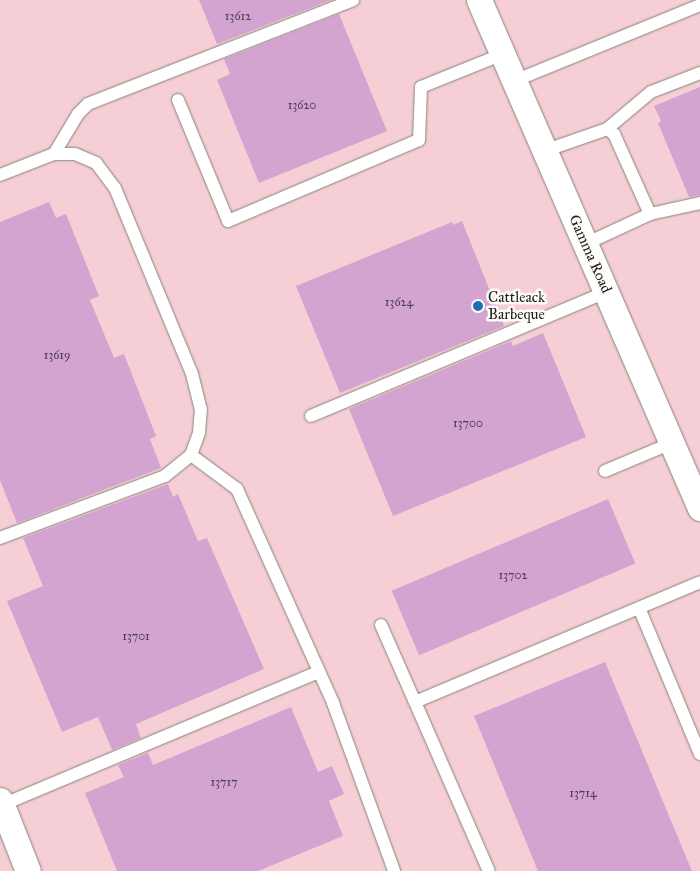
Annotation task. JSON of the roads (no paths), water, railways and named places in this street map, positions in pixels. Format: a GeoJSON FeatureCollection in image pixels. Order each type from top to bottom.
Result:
{"type":"FeatureCollection","features":[{"type":"Feature","properties":{"kind":"street","name":"Gamma Road"},"geometry":{"type":"LineString","coordinates":[[479,0],[700,508]]}},
{"type":"Feature","properties":{"kind":"street"},"geometry":{"type":"LineString","coordinates":[[1,806],[28,871]]}},
{"type":"Feature","properties":{"kind":"lane"},"geometry":{"type":"LineString","coordinates":[[54,154],[78,114],[88,104],[353,0]]}},
{"type":"Feature","properties":{"kind":"lane"},"geometry":{"type":"LineString","coordinates":[[514,81],[700,5]]}},
{"type":"Feature","properties":{"kind":"lane"},"geometry":{"type":"LineString","coordinates":[[178,100],[228,221],[419,140],[421,87],[502,54]]}},
{"type":"Feature","properties":{"kind":"lane"},"geometry":{"type":"LineString","coordinates":[[544,151],[607,129],[651,92],[700,73]]}},
{"type":"Feature","properties":{"kind":"lane"},"geometry":{"type":"LineString","coordinates":[[607,129],[614,134],[650,214]]}},
{"type":"Feature","properties":{"kind":"lane"},"geometry":{"type":"LineString","coordinates":[[0,175],[54,154],[75,154],[96,163],[115,188],[192,374],[201,409],[199,433],[191,455],[165,476],[0,538]]}},
{"type":"Feature","properties":{"kind":"lane"},"geometry":{"type":"LineString","coordinates":[[585,244],[650,214],[700,203]]}},
{"type":"Feature","properties":{"kind":"lane"},"geometry":{"type":"LineString","coordinates":[[311,416],[606,292]]}},
{"type":"Feature","properties":{"kind":"lane"},"geometry":{"type":"LineString","coordinates":[[605,471],[672,443]]}},
{"type":"Feature","properties":{"kind":"lane"},"geometry":{"type":"LineString","coordinates":[[191,455],[238,489],[319,672],[394,871]]}},
{"type":"Feature","properties":{"kind":"lane"},"geometry":{"type":"LineString","coordinates":[[415,702],[640,610],[700,582]]}},
{"type":"Feature","properties":{"kind":"lane"},"geometry":{"type":"LineString","coordinates":[[640,610],[700,754]]}},
{"type":"Feature","properties":{"kind":"lane"},"geometry":{"type":"LineString","coordinates":[[381,625],[489,871]]}},
{"type":"Feature","properties":{"kind":"lane"},"geometry":{"type":"LineString","coordinates":[[1,806],[319,672]]}},
{"type":"Feature","properties":{"kind":"place","name":"Cattleack Barbeque"},"geometry":{"type":"Point","coordinates":[478,306]}}]}
